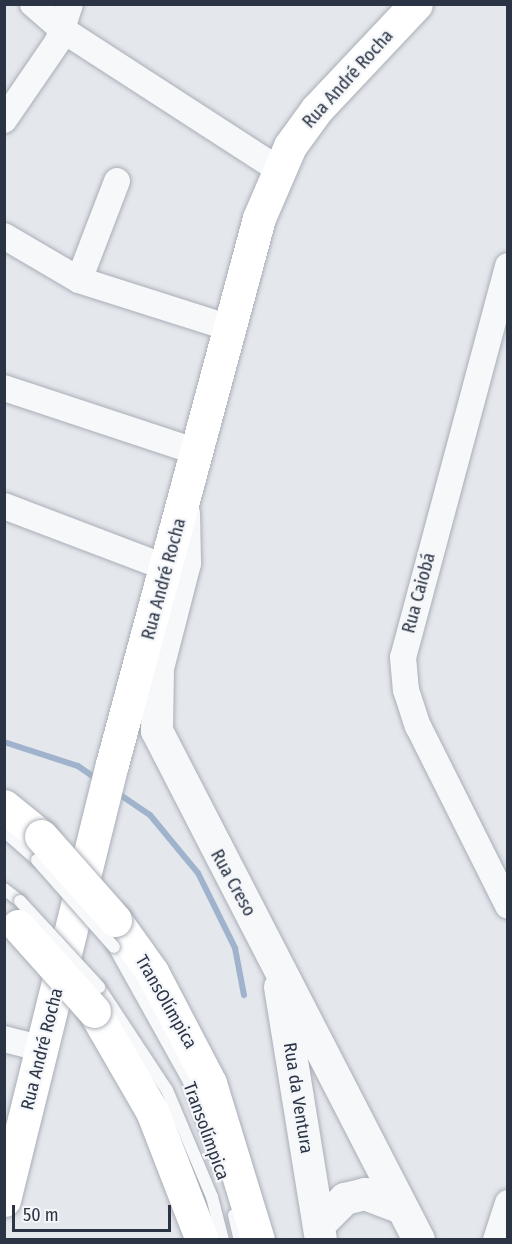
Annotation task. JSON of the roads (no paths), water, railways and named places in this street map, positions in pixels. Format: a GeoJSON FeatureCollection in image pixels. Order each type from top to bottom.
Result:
{"type":"FeatureCollection","features":[{"type":"Feature","properties":{"kind":"main road","name":"Rua André Rocha"},"geometry":{"type":"LineString","coordinates":[[4,1200],[13,1128],[43,1049],[112,764],[230,328],[278,170],[317,109],[416,4]]}},
{"type":"Feature","properties":{"kind":"main road","name":"TransOlímpica"},"geometry":{"type":"LineString","coordinates":[[4,806],[114,934],[152,972],[210,1083],[258,1239]]}},
{"type":"Feature","properties":{"kind":"main road"},"geometry":{"type":"LineString","coordinates":[[14,914],[96,999],[152,1111],[202,1239]]}},
{"type":"Feature","properties":{"kind":"street"},"geometry":{"type":"LineString","coordinates":[[33,4],[63,30],[278,170]]}},
{"type":"Feature","properties":{"kind":"street"},"geometry":{"type":"LineString","coordinates":[[4,120],[63,30],[70,4]]}},
{"type":"Feature","properties":{"kind":"street"},"geometry":{"type":"LineString","coordinates":[[79,280],[117,181]]}},
{"type":"Feature","properties":{"kind":"street"},"geometry":{"type":"LineString","coordinates":[[4,236],[79,280],[230,328]]}},
{"type":"Feature","properties":{"kind":"street","name":"Rua Caiobá"},"geometry":{"type":"LineString","coordinates":[[507,266],[403,657],[405,690],[418,726],[507,906]]}},
{"type":"Feature","properties":{"kind":"street"},"geometry":{"type":"LineString","coordinates":[[4,388],[198,452]]}},
{"type":"Feature","properties":{"kind":"street","name":"Rua Creso"},"geometry":{"type":"LineString","coordinates":[[184,504],[185,563],[158,668],[157,731],[204,832],[275,957],[401,1208],[419,1239]]}},
{"type":"Feature","properties":{"kind":"street"},"geometry":{"type":"LineString","coordinates":[[4,506],[167,567]]}},
{"type":"Feature","properties":{"kind":"street","name":"Rua da Ventura"},"geometry":{"type":"LineString","coordinates":[[275,957],[320,1232]]}},
{"type":"Feature","properties":{"kind":"street"},"geometry":{"type":"LineString","coordinates":[[4,1039],[43,1049]]}},
{"type":"Feature","properties":{"kind":"street"},"geometry":{"type":"LineString","coordinates":[[320,1232],[345,1199],[365,1194],[401,1208]]}},
{"type":"Feature","properties":{"kind":"street"},"geometry":{"type":"LineString","coordinates":[[495,1239],[507,1203]]}},
{"type":"Feature","properties":{"kind":"lane"},"geometry":{"type":"LineString","coordinates":[[4,831],[39,848]]}},
{"type":"Feature","properties":{"kind":"lane"},"geometry":{"type":"LineString","coordinates":[[4,889],[14,914]]}},
{"type":"Feature","properties":{"kind":"lane","name":"Transolímpica"},"geometry":{"type":"LineString","coordinates":[[114,934],[189,1083],[240,1239]]}},
{"type":"Feature","properties":{"kind":"lane","name":"Transolímpica"},"geometry":{"type":"LineString","coordinates":[[96,999],[167,1090],[212,1197],[223,1239]]}},
{"type":"Feature","properties":{"kind":"waterway"},"geometry":{"type":"LineString","coordinates":[[4,742],[78,766],[98,780]]}},
{"type":"Feature","properties":{"kind":"waterway"},"geometry":{"type":"LineString","coordinates":[[116,792],[150,815],[198,873],[235,948],[244,995]]}}]}
